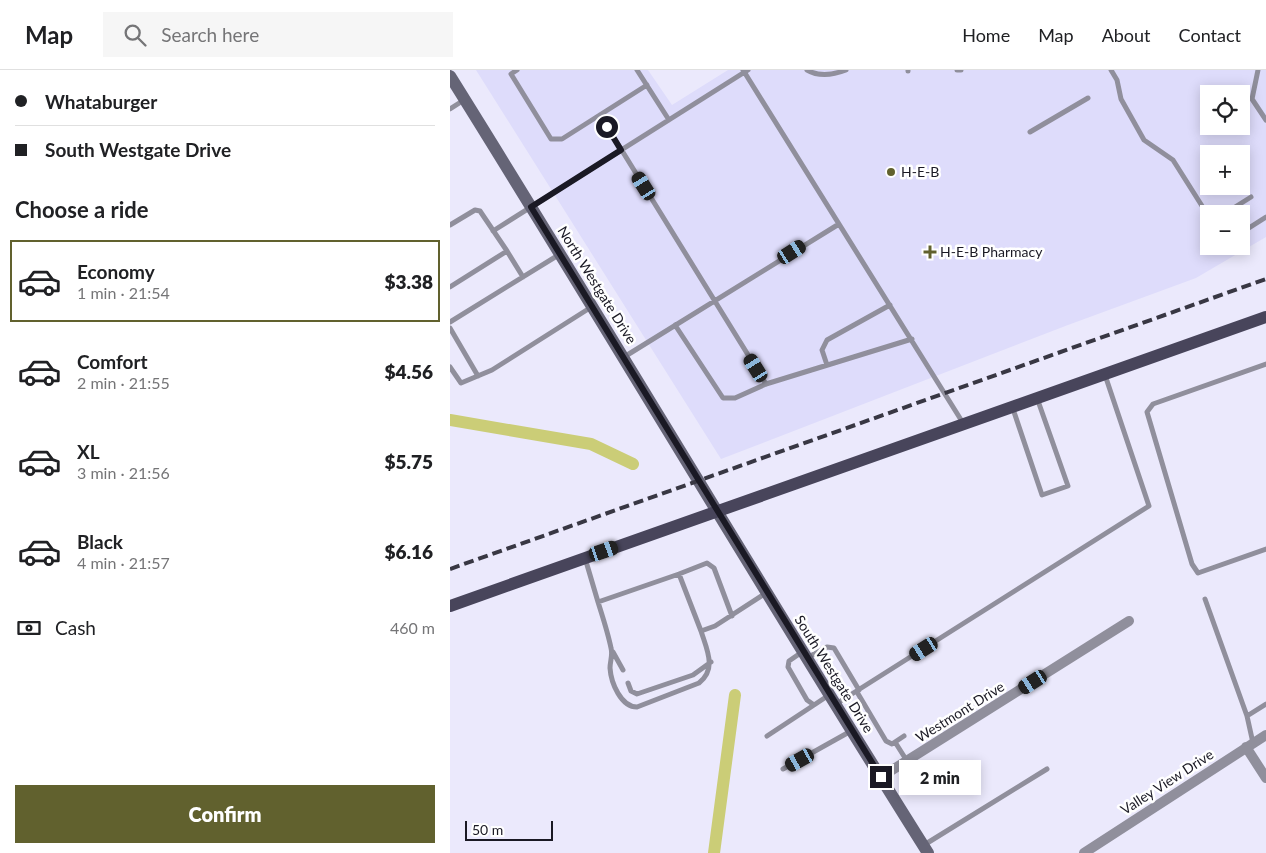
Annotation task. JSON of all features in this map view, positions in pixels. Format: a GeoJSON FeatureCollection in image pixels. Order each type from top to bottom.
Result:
{"type":"FeatureCollection","features":[{"type":"Feature","properties":{"kind":"main road"},"geometry":{"type":"LineString","coordinates":[[450,606],[1266,316]]}},
{"type":"Feature","properties":{"kind":"street","name":"North Westgate Drive"},"geometry":{"type":"LineString","coordinates":[[450,76],[593,306],[716,511]]}},
{"type":"Feature","properties":{"kind":"street","name":"South Westgate Drive"},"geometry":{"type":"LineString","coordinates":[[716,511],[926,849]]}},
{"type":"Feature","properties":{"kind":"street","name":"Westmont Drive"},"geometry":{"type":"LineString","coordinates":[[881,777],[1130,621]]}},
{"type":"Feature","properties":{"kind":"street","name":"Valley View Drive"},"geometry":{"type":"LineString","coordinates":[[1084,853],[1266,735]]}},
{"type":"Feature","properties":{"kind":"street"},"geometry":{"type":"LineString","coordinates":[[1249,745],[1266,778]]}},
{"type":"Feature","properties":{"kind":"lane"},"geometry":{"type":"LineString","coordinates":[[517,70],[510,72],[551,139],[562,139],[647,85]]}},
{"type":"Feature","properties":{"kind":"lane"},"geometry":{"type":"LineString","coordinates":[[637,70],[669,120]]}},
{"type":"Feature","properties":{"kind":"lane"},"geometry":{"type":"LineString","coordinates":[[807,70],[814,74],[835,74],[846,70]]}},
{"type":"Feature","properties":{"kind":"lane"},"geometry":{"type":"LineString","coordinates":[[1111,70],[1117,80],[1121,99],[1144,140],[1173,160],[1201,205]]}},
{"type":"Feature","properties":{"kind":"lane"},"geometry":{"type":"LineString","coordinates":[[1258,70],[1252,99],[1266,120]]}},
{"type":"Feature","properties":{"kind":"lane"},"geometry":{"type":"LineString","coordinates":[[493,231],[746,71],[964,423]]}},
{"type":"Feature","properties":{"kind":"lane"},"geometry":{"type":"LineString","coordinates":[[1030,132],[1088,98]]}},
{"type":"Feature","properties":{"kind":"lane"},"geometry":{"type":"LineString","coordinates":[[450,109],[465,99]]}},
{"type":"Feature","properties":{"kind":"lane"},"geometry":{"type":"LineString","coordinates":[[600,115],[766,384]]}},
{"type":"Feature","properties":{"kind":"lane"},"geometry":{"type":"LineString","coordinates":[[1238,205],[1251,197]]}},
{"type":"Feature","properties":{"kind":"lane"},"geometry":{"type":"LineString","coordinates":[[450,225],[475,210],[480,211],[523,277]]}},
{"type":"Feature","properties":{"kind":"lane"},"geometry":{"type":"LineString","coordinates":[[1250,227],[1266,217]]}},
{"type":"Feature","properties":{"kind":"lane"},"geometry":{"type":"LineString","coordinates":[[624,357],[840,224]]}},
{"type":"Feature","properties":{"kind":"lane"},"geometry":{"type":"LineString","coordinates":[[450,287],[507,252]]}},
{"type":"Feature","properties":{"kind":"lane"},"geometry":{"type":"LineString","coordinates":[[450,322],[560,254]]}},
{"type":"Feature","properties":{"kind":"lane"},"geometry":{"type":"LineString","coordinates":[[826,365],[822,350],[827,340],[890,304]]}},
{"type":"Feature","properties":{"kind":"lane"},"geometry":{"type":"LineString","coordinates":[[450,367],[461,383],[478,376],[492,370],[593,306]]}},
{"type":"Feature","properties":{"kind":"lane"},"geometry":{"type":"LineString","coordinates":[[675,326],[723,398],[734,398],[766,384],[912,339]]}},
{"type":"Feature","properties":{"kind":"lane"},"geometry":{"type":"LineString","coordinates":[[450,328],[478,376]]}},
{"type":"Feature","properties":{"kind":"lane"},"geometry":{"type":"LineString","coordinates":[[1266,364],[1154,404],[1148,412],[1192,564],[1198,572],[1266,549]]}},
{"type":"Feature","properties":{"kind":"lane"},"geometry":{"type":"LineString","coordinates":[[767,736],[814,705],[858,691],[1150,506],[1104,374]]}},
{"type":"Feature","properties":{"kind":"lane"},"geometry":{"type":"LineString","coordinates":[[1011,406],[1042,495],[1068,486],[1036,397]]}},
{"type":"Feature","properties":{"kind":"lane"},"geometry":{"type":"LineString","coordinates":[[585,558],[612,652],[622,670]]}},
{"type":"Feature","properties":{"kind":"lane"},"geometry":{"type":"LineString","coordinates":[[598,602],[707,563],[714,568],[732,616]]}},
{"type":"Feature","properties":{"kind":"lane"},"geometry":{"type":"LineString","coordinates":[[612,652],[610,669],[620,696],[624,703],[631,707],[637,707],[699,683],[708,677],[711,662],[679,574]]}},
{"type":"Feature","properties":{"kind":"lane"},"geometry":{"type":"LineString","coordinates":[[701,631],[732,616],[766,593]]}},
{"type":"Feature","properties":{"kind":"lane"},"geometry":{"type":"LineString","coordinates":[[1205,599],[1247,716],[1249,745]]}},
{"type":"Feature","properties":{"kind":"lane"},"geometry":{"type":"LineString","coordinates":[[814,705],[807,700],[788,667],[789,661],[827,647],[834,648],[886,741],[892,744],[904,736]]}},
{"type":"Feature","properties":{"kind":"lane"},"geometry":{"type":"LineString","coordinates":[[628,683],[631,691],[637,694],[693,675],[711,662]]}},
{"type":"Feature","properties":{"kind":"lane"},"geometry":{"type":"LineString","coordinates":[[1247,716],[1266,704]]}},
{"type":"Feature","properties":{"kind":"lane"},"geometry":{"type":"LineString","coordinates":[[783,769],[852,731]]}},
{"type":"Feature","properties":{"kind":"lane"},"geometry":{"type":"LineString","coordinates":[[895,742],[907,761]]}},
{"type":"Feature","properties":{"kind":"lane"},"geometry":{"type":"LineString","coordinates":[[926,849],[1047,769]]}},
{"type":"Feature","properties":{"kind":"shaded area"},"geometry":{"type":"Polygon","coordinates":[[[476,70],[648,70],[672,105],[728,70],[1266,70],[1266,237],[1250,246],[1250,205],[1200,205],[1200,255],[1235,255],[1196,278],[1068,325],[721,459],[476,70]]]}},
{"type":"Feature","properties":{"kind":"waterway"},"geometry":{"type":"LineString","coordinates":[[450,420],[591,444],[633,464]]}},
{"type":"Feature","properties":{"kind":"waterway"},"geometry":{"type":"LineString","coordinates":[[714,853],[735,695]]}},
{"type":"Feature","properties":{"kind":"railway"},"geometry":{"type":"LineString","coordinates":[[450,569],[1266,279]]}},
{"type":"Feature","properties":{"kind":"place","name":"H-E-B"},"geometry":{"type":"Point","coordinates":[891,172]}},
{"type":"Feature","properties":{"kind":"place","name":"H-E-B Pharmacy"},"geometry":{"type":"Point","coordinates":[930,252]}},
{"type":"Feature","properties":{"kind":"route"},"geometry":{"type":"LineString","coordinates":[[607,127],[621,150],[531,207],[624,357],[796,643],[881,777]]}}]}
